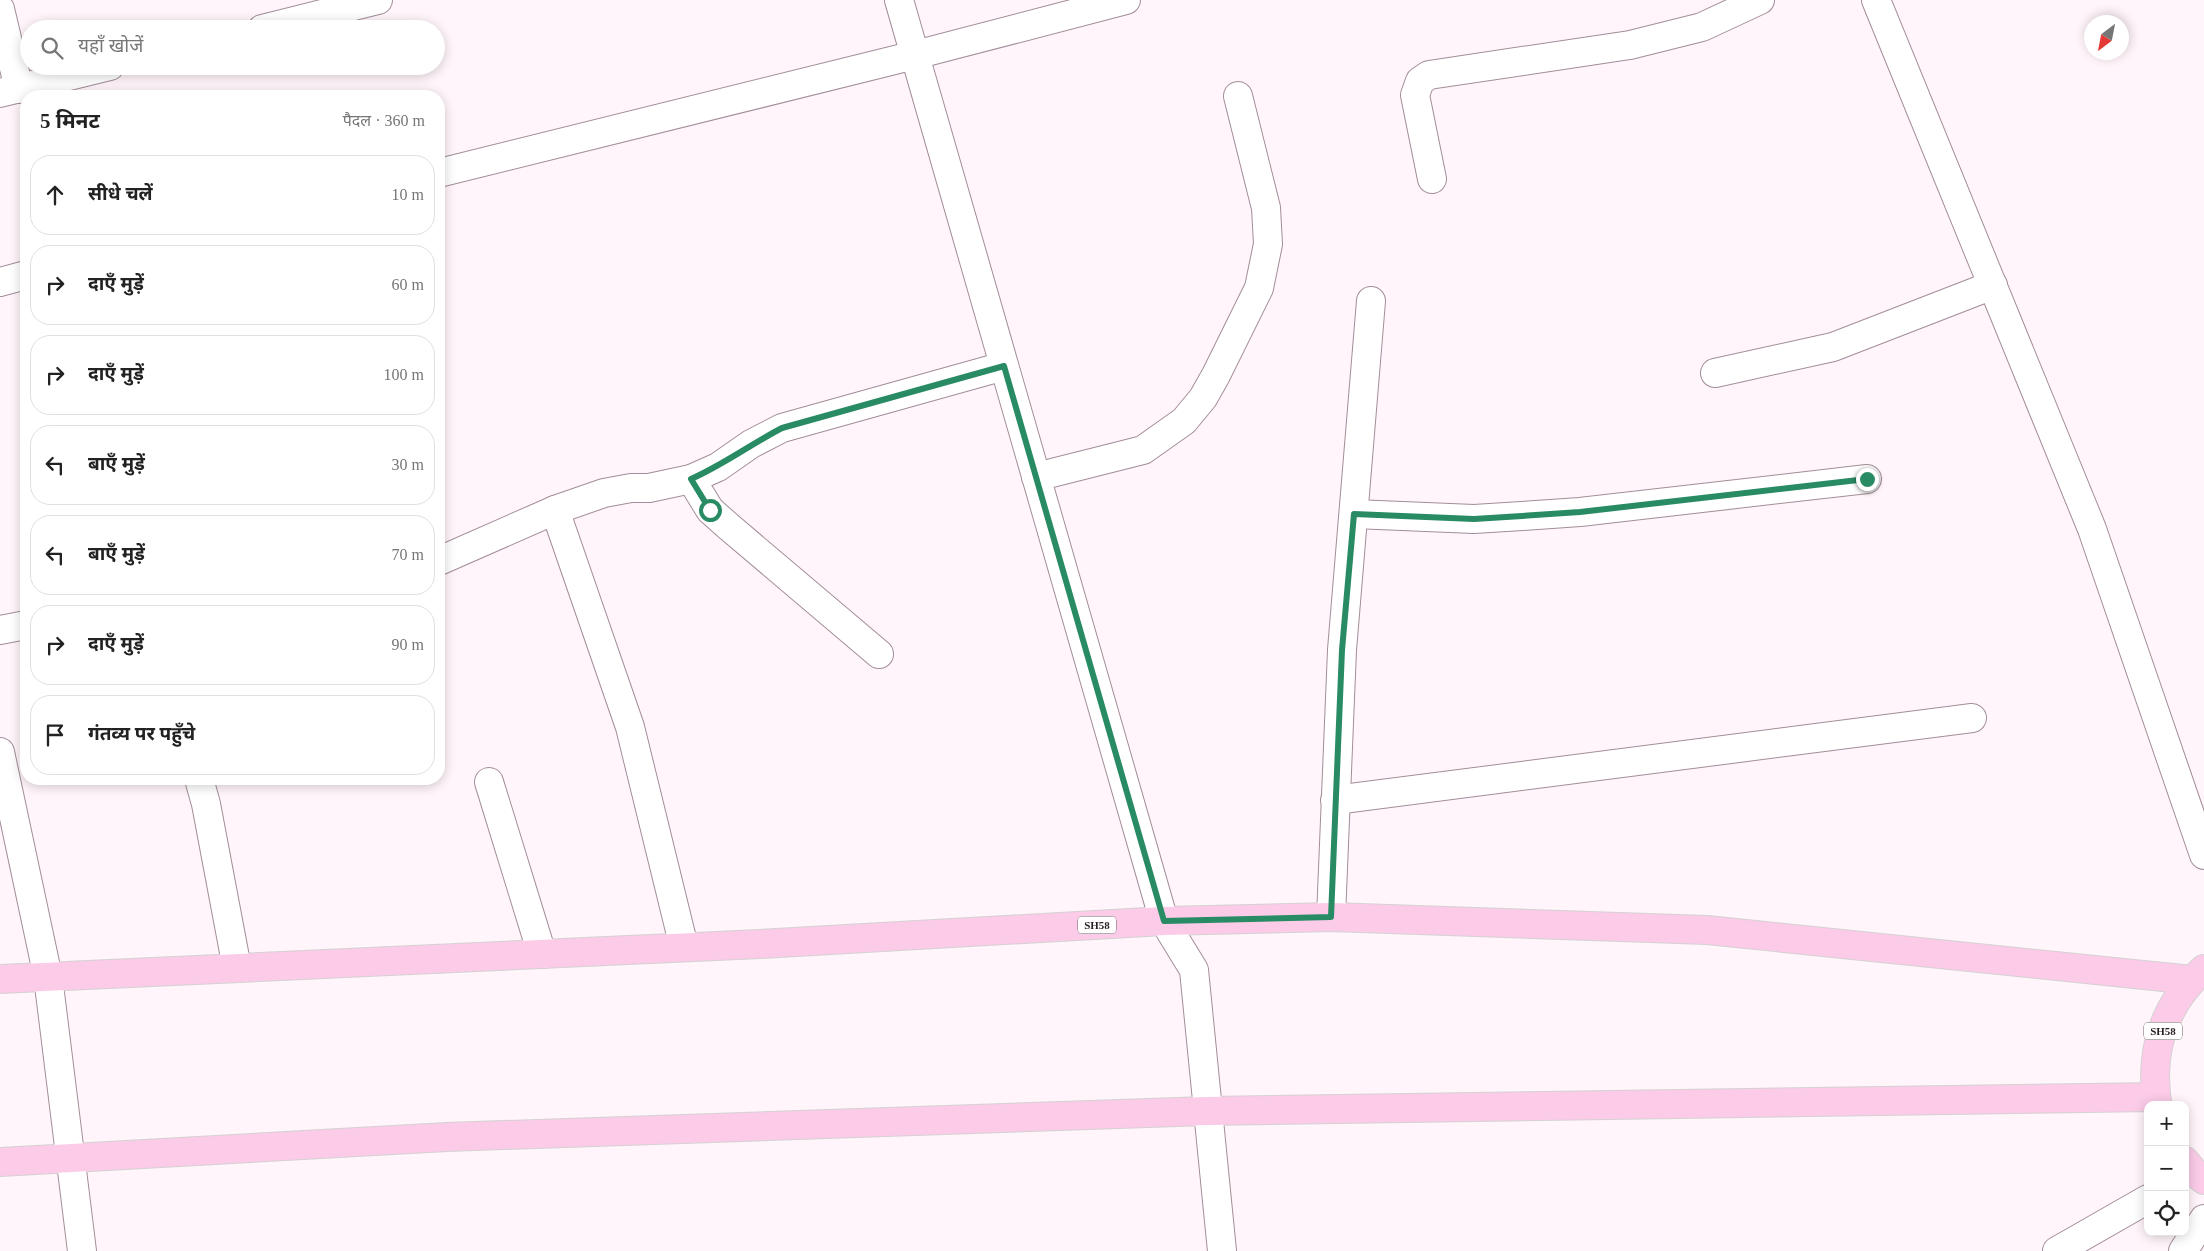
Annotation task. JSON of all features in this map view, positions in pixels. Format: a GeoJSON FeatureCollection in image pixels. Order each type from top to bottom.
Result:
{"type":"FeatureCollection","features":[{"type":"Feature","properties":{"kind":"main road","name":"SH58"},"geometry":{"type":"LineString","coordinates":[[0,979],[684,947],[1164,921],[1331,917],[1707,930],[2198,975]]}},
{"type":"Feature","properties":{"kind":"main road","name":"SH58"},"geometry":{"type":"LineString","coordinates":[[2157,1101],[2155,1055],[2168,1015],[2198,975]]}},
{"type":"Feature","properties":{"kind":"main road","name":"SH58"},"geometry":{"type":"LineString","coordinates":[[0,1162],[447,1137],[1207,1112],[2144,1101]]}},
{"type":"Feature","properties":{"kind":"street"},"geometry":{"type":"LineString","coordinates":[[298,20],[378,0]]}},
{"type":"Feature","properties":{"kind":"street"},"geometry":{"type":"LineString","coordinates":[[899,0],[1164,921],[1194,970],[1222,1251]]}},
{"type":"Feature","properties":{"kind":"street"},"geometry":{"type":"LineString","coordinates":[[445,172],[915,55],[1126,0]]}},
{"type":"Feature","properties":{"kind":"street"},"geometry":{"type":"LineString","coordinates":[[1432,178],[1415,95],[1420,81],[1429,75],[1630,45],[1662,38],[1702,27],[1760,0]]}},
{"type":"Feature","properties":{"kind":"street"},"geometry":{"type":"LineString","coordinates":[[1876,0],[2092,529],[2204,855]]}},
{"type":"Feature","properties":{"kind":"street"},"geometry":{"type":"LineString","coordinates":[[0,9],[10,91],[74,75]]}},
{"type":"Feature","properties":{"kind":"street"},"geometry":{"type":"LineString","coordinates":[[1036,477],[1142,450],[1163,438],[1184,421],[1203,398],[1216,375],[1259,288],[1268,244],[1266,208],[1238,96]]}},
{"type":"Feature","properties":{"kind":"street"},"geometry":{"type":"LineString","coordinates":[[0,282],[20,277]]}},
{"type":"Feature","properties":{"kind":"street"},"geometry":{"type":"LineString","coordinates":[[1715,373],[1833,347],[1992,285]]}},
{"type":"Feature","properties":{"kind":"street"},"geometry":{"type":"LineString","coordinates":[[1331,917],[1342,650],[1371,301]]}},
{"type":"Feature","properties":{"kind":"street"},"geometry":{"type":"LineString","coordinates":[[445,558],[555,510],[604,493],[631,488],[649,488],[691,479],[718,467],[751,444],[782,428],[1004,366]]}},
{"type":"Feature","properties":{"kind":"street"},"geometry":{"type":"LineString","coordinates":[[691,479],[710,510],[879,654]]}},
{"type":"Feature","properties":{"kind":"street"},"geometry":{"type":"LineString","coordinates":[[1354,514],[1474,519],[1522,516],[1580,512],[1867,479]]}},
{"type":"Feature","properties":{"kind":"street"},"geometry":{"type":"LineString","coordinates":[[555,510],[630,727],[684,947]]}},
{"type":"Feature","properties":{"kind":"street"},"geometry":{"type":"LineString","coordinates":[[0,630],[20,626]]}},
{"type":"Feature","properties":{"kind":"street"},"geometry":{"type":"LineString","coordinates":[[1335,800],[1972,718]]}},
{"type":"Feature","properties":{"kind":"street"},"geometry":{"type":"LineString","coordinates":[[0,752],[48,976],[82,1251]]}},
{"type":"Feature","properties":{"kind":"street"},"geometry":{"type":"LineString","coordinates":[[489,782],[542,954]]}},
{"type":"Feature","properties":{"kind":"street"},"geometry":{"type":"LineString","coordinates":[[201,785],[206,804],[237,968]]}},
{"type":"Feature","properties":{"kind":"street"},"geometry":{"type":"LineString","coordinates":[[2057,1251],[2144,1201]]}},
{"type":"Feature","properties":{"kind":"street"},"geometry":{"type":"LineString","coordinates":[[2183,1251],[2204,1219]]}},
{"type":"Feature","properties":{"kind":"route"},"geometry":{"type":"LineString","coordinates":[[710,510],[691,479],[718,467],[751,444],[782,428],[1004,366],[1164,921],[1331,917],[1342,650],[1354,514],[1474,519],[1522,516],[1580,512],[1867,479]]}}]}
